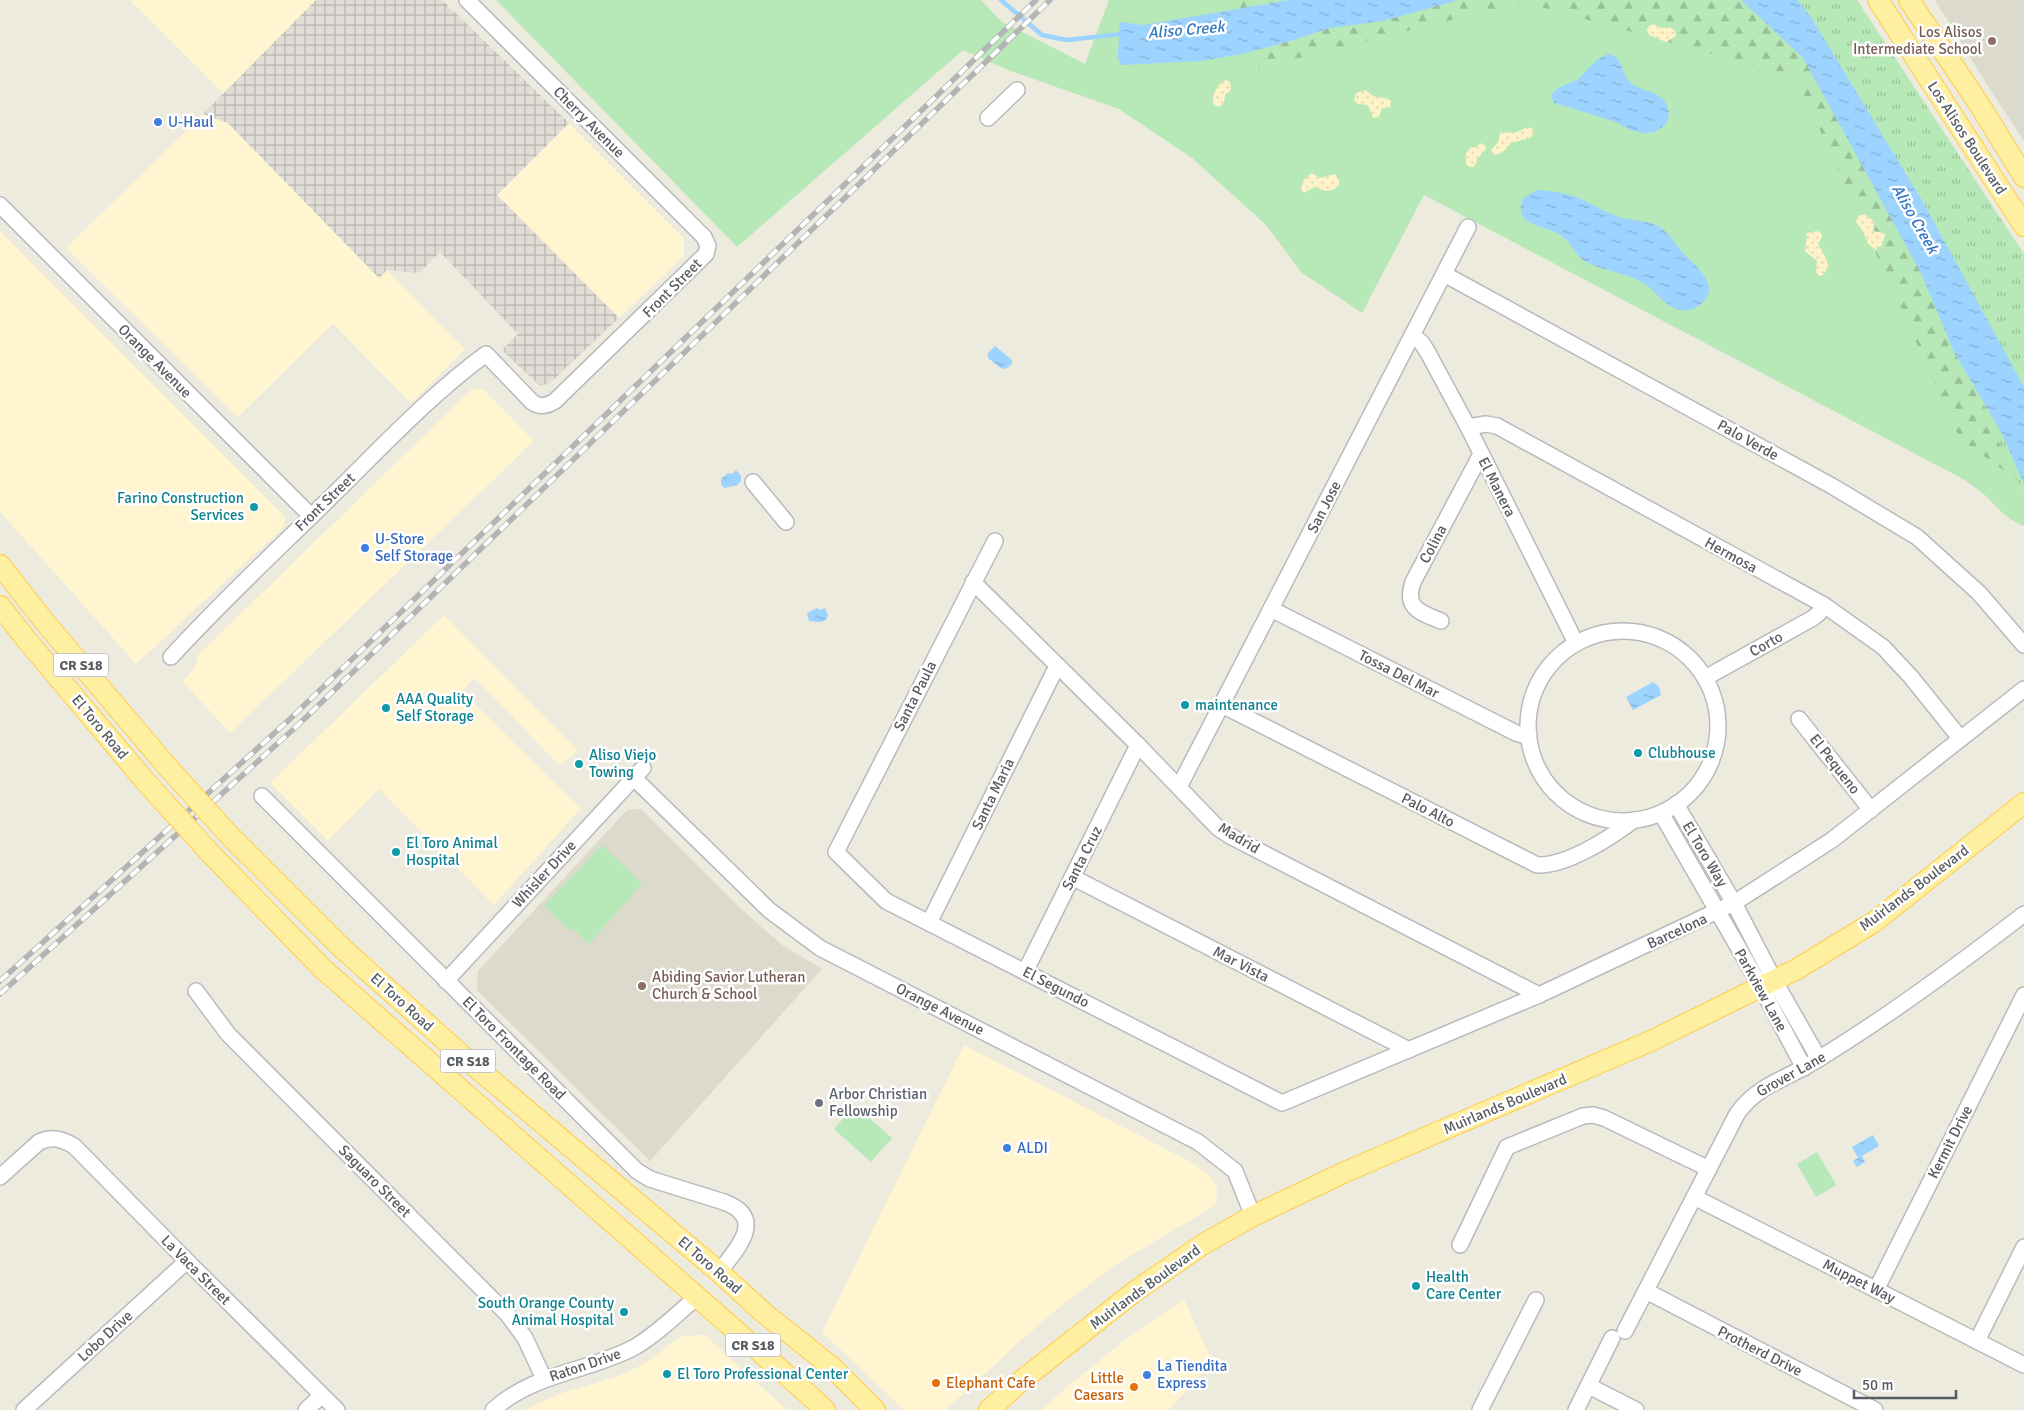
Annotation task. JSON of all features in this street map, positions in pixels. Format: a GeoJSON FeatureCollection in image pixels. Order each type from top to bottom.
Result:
{"type":"FeatureCollection","features":[{"type":"Feature","properties":{"kind":"main road","name":"Los Alisos Boulevard"},"geometry":{"type":"LineString","coordinates":[[1878,0],[2024,226]]}},
{"type":"Feature","properties":{"kind":"main road","name":"Los Alisos Boulevard"},"geometry":{"type":"LineString","coordinates":[[1909,0],[1979,104],[2024,177]]}},
{"type":"Feature","properties":{"kind":"main road","name":"El Toro Road"},"geometry":{"type":"LineString","coordinates":[[0,565],[44,621],[165,764],[230,836],[350,956],[465,1058],[719,1272],[764,1313],[832,1367],[875,1410]]}},
{"type":"Feature","properties":{"kind":"main road","name":"El Toro Road"},"geometry":{"type":"LineString","coordinates":[[0,606],[146,781],[210,853],[324,969],[824,1410]]}},
{"type":"Feature","properties":{"kind":"main road","name":"Muirlands Boulevard"},"geometry":{"type":"LineString","coordinates":[[989,1410],[1021,1381],[1146,1282],[1205,1243],[1252,1216],[1345,1172],[1653,1040],[1767,984],[1874,922],[2024,803]]}},
{"type":"Feature","properties":{"kind":"main road"},"geometry":{"type":"LineString","coordinates":[[698,1297],[719,1272]]}},
{"type":"Feature","properties":{"kind":"street","name":"Cherry Avenue"},"geometry":{"type":"LineString","coordinates":[[467,0],[704,237],[708,246]]}},
{"type":"Feature","properties":{"kind":"street"},"geometry":{"type":"LineString","coordinates":[[988,118],[1017,90]]}},
{"type":"Feature","properties":{"kind":"street","name":"Orange Avenue"},"geometry":{"type":"LineString","coordinates":[[0,205],[311,516]]}},
{"type":"Feature","properties":{"kind":"street","name":"San Jose"},"geometry":{"type":"LineString","coordinates":[[1180,787],[1468,227]]}},
{"type":"Feature","properties":{"kind":"street","name":"Front Street"},"geometry":{"type":"LineString","coordinates":[[171,657],[209,615],[397,431],[466,368],[486,354],[532,402],[542,406],[555,401],[700,262],[706,254],[708,246]]}},
{"type":"Feature","properties":{"kind":"street","name":"Palo Verde"},"geometry":{"type":"LineString","coordinates":[[1444,274],[1832,486],[1917,537],[1979,593],[2024,645]]}},
{"type":"Feature","properties":{"kind":"street","name":"El Manera"},"geometry":{"type":"LineString","coordinates":[[1412,335],[1421,342],[1427,351],[1468,426],[1576,643]]}},
{"type":"Feature","properties":{"kind":"street","name":"Hermosa"},"geometry":{"type":"LineString","coordinates":[[1468,426],[1486,424],[1497,426],[1824,605],[1883,647],[1911,677],[1960,738]]}},
{"type":"Feature","properties":{"kind":"street","name":"Colina"},"geometry":{"type":"LineString","coordinates":[[1441,621],[1413,607],[1410,601],[1410,592],[1413,582],[1481,454]]}},
{"type":"Feature","properties":{"kind":"street"},"geometry":{"type":"LineString","coordinates":[[753,482],[786,522]]}},
{"type":"Feature","properties":{"kind":"street","name":"Santa Paula"},"geometry":{"type":"LineString","coordinates":[[836,852],[995,541]]}},
{"type":"Feature","properties":{"kind":"street","name":"Madrid"},"geometry":{"type":"LineString","coordinates":[[973,582],[1180,787],[1218,828],[1230,836],[1539,995]]}},
{"type":"Feature","properties":{"kind":"street","name":"Corto"},"geometry":{"type":"LineString","coordinates":[[1704,678],[1813,618],[1824,605]]}},
{"type":"Feature","properties":{"kind":"street","name":"Tossa Del Mar"},"geometry":{"type":"LineString","coordinates":[[1271,609],[1516,733],[1522,735],[1529,734]]}},
{"type":"Feature","properties":{"kind":"street"},"geometry":{"type":"LineString","coordinates":[[1623,630],[1647,634],[1670,643],[1690,658],[1704,678],[1712,694],[1716,711],[1715,747],[1710,764],[1701,779],[1690,793],[1676,804],[1661,813],[1634,820],[1618,821],[1589,814],[1563,799],[1543,776],[1531,749],[1529,734],[1531,703],[1543,675],[1563,652],[1576,643],[1598,634],[1623,630]]}},
{"type":"Feature","properties":{"kind":"street","name":"Santa Maria"},"geometry":{"type":"LineString","coordinates":[[929,923],[1057,666]]}},
{"type":"Feature","properties":{"kind":"street","name":"Barcelona"},"geometry":{"type":"LineString","coordinates":[[1288,1101],[1539,995],[1734,903],[1832,840],[2024,689]]}},
{"type":"Feature","properties":{"kind":"street","name":"Palo Alto"},"geometry":{"type":"LineString","coordinates":[[1222,705],[1537,865],[1559,862],[1609,838],[1634,820]]}},
{"type":"Feature","properties":{"kind":"street","name":"El Pequeno"},"geometry":{"type":"LineString","coordinates":[[1799,719],[1871,810]]}},
{"type":"Feature","properties":{"kind":"street","name":"Santa Cruz"},"geometry":{"type":"LineString","coordinates":[[1025,972],[1138,745]]}},
{"type":"Feature","properties":{"kind":"street","name":"Orange Avenue"},"geometry":{"type":"LineString","coordinates":[[638,773],[769,910],[820,948],[1198,1142],[1235,1171],[1252,1216]]}},
{"type":"Feature","properties":{"kind":"street","name":"Whisler Drive"},"geometry":{"type":"LineString","coordinates":[[446,981],[638,773]]}},
{"type":"Feature","properties":{"kind":"street","name":"El Toro Frontage Road"},"geometry":{"type":"LineString","coordinates":[[262,796],[637,1171],[650,1179],[724,1202],[740,1211],[746,1225],[746,1232],[738,1247],[719,1272]]}},
{"type":"Feature","properties":{"kind":"street","name":"El Toro Way"},"geometry":{"type":"LineString","coordinates":[[1676,804],[1734,903]]}},
{"type":"Feature","properties":{"kind":"street","name":"El Toro Way"},"geometry":{"type":"LineString","coordinates":[[1661,813],[1717,912]]}},
{"type":"Feature","properties":{"kind":"street","name":"El Segundo"},"geometry":{"type":"LineString","coordinates":[[836,852],[886,901],[1275,1100],[1288,1101]]}},
{"type":"Feature","properties":{"kind":"street","name":"Mar Vista"},"geometry":{"type":"LineString","coordinates":[[1072,877],[1409,1050]]}},
{"type":"Feature","properties":{"kind":"street","name":"Parkview Lane"},"geometry":{"type":"LineString","coordinates":[[1734,903],[1804,1068]]}},
{"type":"Feature","properties":{"kind":"street","name":"Parkview Lane"},"geometry":{"type":"LineString","coordinates":[[1717,912],[1819,1059]]}},
{"type":"Feature","properties":{"kind":"street","name":"Grover Lane"},"geometry":{"type":"LineString","coordinates":[[1576,1410],[1618,1335],[1646,1291],[1737,1114],[1746,1101],[1758,1092],[1819,1059],[1952,970],[2024,914]]}},
{"type":"Feature","properties":{"kind":"street","name":"Saguaro Street"},"geometry":{"type":"LineString","coordinates":[[196,991],[228,1034],[508,1315],[525,1338],[544,1379]]}},
{"type":"Feature","properties":{"kind":"street","name":"Kermit Drive"},"geometry":{"type":"LineString","coordinates":[[1876,1290],[2024,995]]}},
{"type":"Feature","properties":{"kind":"street"},"geometry":{"type":"LineString","coordinates":[[1460,1245],[1507,1147],[1583,1116],[1593,1115],[1604,1118],[1709,1169]]}},
{"type":"Feature","properties":{"kind":"street","name":"La Vaca Street"},"geometry":{"type":"LineString","coordinates":[[0,1177],[39,1142],[52,1138],[63,1140],[74,1146],[337,1410]]}},
{"type":"Feature","properties":{"kind":"street","name":"Muppet Way"},"geometry":{"type":"LineString","coordinates":[[1694,1197],[2024,1365]]}},
{"type":"Feature","properties":{"kind":"street"},"geometry":{"type":"LineString","coordinates":[[1977,1341],[2024,1247]]}},
{"type":"Feature","properties":{"kind":"street","name":"Lobo Drive"},"geometry":{"type":"LineString","coordinates":[[24,1410],[187,1261]]}},
{"type":"Feature","properties":{"kind":"street","name":"Protherd Drive"},"geometry":{"type":"LineString","coordinates":[[1646,1291],[1875,1410]]}},
{"type":"Feature","properties":{"kind":"street","name":"Raton Drive"},"geometry":{"type":"LineString","coordinates":[[493,1410],[517,1391],[544,1379],[599,1363],[633,1348],[698,1297]]}},
{"type":"Feature","properties":{"kind":"street"},"geometry":{"type":"LineString","coordinates":[[1480,1410],[1536,1300]]}},
{"type":"Feature","properties":{"kind":"street"},"geometry":{"type":"LineString","coordinates":[[1589,1386],[1636,1410]]}},
{"type":"Feature","properties":{"kind":"street"},"geometry":{"type":"LineString","coordinates":[[306,1410],[321,1396]]}},
{"type":"Feature","properties":{"kind":"shaded area"},"geometry":{"type":"Polygon","coordinates":[[[129,0],[316,0],[224,94],[129,0]]]}},
{"type":"Feature","properties":{"kind":"shaded area"},"geometry":{"type":"Polygon","coordinates":[[[316,0],[442,0],[569,123],[497,195],[619,318],[549,384],[539,385],[502,350],[518,334],[440,252],[419,273],[387,270],[379,278],[228,123],[203,114],[316,0]]]}},
{"type":"Feature","properties":{"kind":"shaded area","name":"Los Alisos Intermediate School"},"geometry":{"type":"Polygon","coordinates":[[[1935,0],[2024,0],[2024,141],[1986,83],[1935,0]]]}},
{"type":"Feature","properties":{"kind":"shaded area"},"geometry":{"type":"Polygon","coordinates":[[[203,114],[228,123],[379,278],[387,270],[465,349],[411,403],[333,324],[238,417],[66,248],[203,114]]]}},
{"type":"Feature","properties":{"kind":"shaded area"},"geometry":{"type":"Polygon","coordinates":[[[569,123],[684,238],[684,256],[619,318],[497,195],[569,123]]]}},
{"type":"Feature","properties":{"kind":"shaded area"},"geometry":{"type":"Polygon","coordinates":[[[0,231],[285,517],[284,526],[281,530],[136,664],[0,512],[0,231]]]}},
{"type":"Feature","properties":{"kind":"shaded area","name":"U-Store Self Storage"},"geometry":{"type":"Polygon","coordinates":[[[472,389],[483,389],[534,441],[230,733],[182,681],[195,668],[198,655],[472,389]]]}},
{"type":"Feature","properties":{"kind":"shaded area"},"geometry":{"type":"Polygon","coordinates":[[[444,615],[578,750],[560,766],[475,678],[462,691],[581,808],[494,905],[379,789],[328,841],[270,783],[444,615]]]}},
{"type":"Feature","properties":{"kind":"shaded area","name":"Abiding Savior Lutheran Church & School"},"geometry":{"type":"Polygon","coordinates":[[[641,809],[742,910],[782,945],[822,969],[650,1161],[477,990],[478,971],[627,810],[641,809]]]}},
{"type":"Feature","properties":{"kind":"shaded area"},"geometry":{"type":"Polygon","coordinates":[[[964,1045],[1193,1163],[1210,1176],[1217,1188],[1216,1205],[1117,1264],[1056,1310],[946,1410],[904,1410],[822,1332],[964,1045]]]}},
{"type":"Feature","properties":{"kind":"shaded area"},"geometry":{"type":"Polygon","coordinates":[[[1184,1299],[1213,1363],[1168,1410],[1041,1410],[1127,1338],[1184,1299]]]}},
{"type":"Feature","properties":{"kind":"shaded area"},"geometry":{"type":"Polygon","coordinates":[[[705,1335],[787,1410],[525,1410],[556,1395],[615,1377],[638,1367],[681,1336],[705,1335]]]}},
{"type":"Feature","properties":{"kind":"green space"},"geometry":{"type":"Polygon","coordinates":[[[496,0],[981,0],[1002,22],[1085,64],[1109,0],[1797,0],[2024,496],[2024,526],[2008,517],[1986,496],[1963,479],[1424,195],[1362,313],[1301,272],[1266,225],[1192,158],[1119,109],[1008,70],[963,50],[737,247],[496,0]]]}},
{"type":"Feature","properties":{"kind":"green space"},"geometry":{"type":"Polygon","coordinates":[[[1246,0],[1829,0],[2024,485],[1960,439],[1796,77],[1522,2],[1259,68],[1239,2],[1246,0]]]}},
{"type":"Feature","properties":{"kind":"green space"},"geometry":{"type":"Polygon","coordinates":[[[1797,0],[1857,0],[2024,254],[2024,496],[2000,445],[1954,330],[1797,0]]]}},
{"type":"Feature","properties":{"kind":"green space"},"geometry":{"type":"Polygon","coordinates":[[[602,845],[642,884],[589,944],[574,929],[571,932],[544,906],[602,845]]]}},
{"type":"Feature","properties":{"kind":"green space"},"geometry":{"type":"Polygon","coordinates":[[[855,1105],[892,1138],[871,1162],[834,1129],[855,1105]]]}},
{"type":"Feature","properties":{"kind":"green space"},"geometry":{"type":"Polygon","coordinates":[[[1817,1152],[1836,1185],[1816,1197],[1797,1164],[1817,1152]]]}},
{"type":"Feature","properties":{"kind":"sand"},"geometry":{"type":"Polygon","coordinates":[[[1653,24],[1661,28],[1670,27],[1675,31],[1676,36],[1666,42],[1649,35],[1646,28],[1653,24]]]}},
{"type":"Feature","properties":{"kind":"sand"},"geometry":{"type":"Polygon","coordinates":[[[1226,80],[1230,82],[1231,90],[1225,95],[1224,103],[1219,107],[1213,104],[1213,97],[1218,87],[1226,80]]]}},
{"type":"Feature","properties":{"kind":"sand"},"geometry":{"type":"Polygon","coordinates":[[[1366,90],[1373,96],[1391,101],[1390,108],[1382,108],[1379,117],[1373,118],[1368,105],[1358,104],[1354,100],[1356,93],[1366,90]]]}},
{"type":"Feature","properties":{"kind":"sand"},"geometry":{"type":"Polygon","coordinates":[[[1528,127],[1532,128],[1534,133],[1530,138],[1511,143],[1504,151],[1496,155],[1491,153],[1491,150],[1498,142],[1500,133],[1517,132],[1528,127]]]}},
{"type":"Feature","properties":{"kind":"sand"},"geometry":{"type":"Polygon","coordinates":[[[1481,143],[1486,149],[1478,158],[1474,167],[1470,167],[1466,164],[1466,153],[1471,147],[1474,148],[1481,143]]]}},
{"type":"Feature","properties":{"kind":"sand"},"geometry":{"type":"Polygon","coordinates":[[[1312,173],[1320,178],[1335,174],[1339,180],[1339,185],[1333,190],[1326,191],[1314,187],[1304,193],[1301,190],[1303,180],[1312,173]]]}},
{"type":"Feature","properties":{"kind":"sand"},"geometry":{"type":"Polygon","coordinates":[[[1864,214],[1874,221],[1873,231],[1884,233],[1885,236],[1882,245],[1876,250],[1868,244],[1863,231],[1856,222],[1858,216],[1864,214]]]}},
{"type":"Feature","properties":{"kind":"sand"},"geometry":{"type":"Polygon","coordinates":[[[1817,231],[1821,233],[1822,237],[1818,244],[1829,267],[1823,275],[1819,276],[1816,272],[1817,261],[1805,251],[1807,233],[1817,231]]]}},
{"type":"Feature","properties":{"kind":"water"},"geometry":{"type":"Polygon","coordinates":[[[1289,0],[1459,0],[1383,21],[1330,28],[1242,54],[1201,61],[1121,65],[1118,59],[1120,22],[1143,25],[1289,0]]]}},
{"type":"Feature","properties":{"kind":"water"},"geometry":{"type":"Polygon","coordinates":[[[1741,0],[1797,0],[1811,17],[1923,202],[2024,387],[2024,484],[2001,432],[1954,352],[1921,273],[1803,58],[1741,0]]]}},
{"type":"Feature","properties":{"kind":"water"},"geometry":{"type":"Polygon","coordinates":[[[1610,54],[1618,59],[1624,73],[1633,85],[1657,95],[1665,102],[1669,114],[1662,128],[1651,133],[1638,132],[1616,122],[1554,103],[1551,96],[1553,92],[1578,79],[1596,61],[1610,54]]]}},
{"type":"Feature","properties":{"kind":"water"},"geometry":{"type":"Polygon","coordinates":[[[1537,190],[1568,194],[1625,219],[1655,224],[1660,227],[1702,272],[1708,284],[1707,297],[1700,305],[1692,309],[1676,309],[1638,280],[1584,261],[1562,236],[1532,224],[1522,215],[1523,198],[1537,190]]]}},
{"type":"Feature","properties":{"kind":"water"},"geometry":{"type":"Polygon","coordinates":[[[995,346],[1012,360],[1012,364],[1007,368],[1002,369],[988,358],[988,353],[995,346]]]}},
{"type":"Feature","properties":{"kind":"water"},"geometry":{"type":"Polygon","coordinates":[[[736,470],[741,476],[741,481],[737,485],[724,488],[721,484],[721,479],[728,473],[732,474],[736,470]]]}},
{"type":"Feature","properties":{"kind":"water"},"geometry":{"type":"Polygon","coordinates":[[[817,608],[820,610],[825,608],[828,615],[826,620],[821,622],[809,621],[807,613],[817,608]]]}},
{"type":"Feature","properties":{"kind":"water"},"geometry":{"type":"Polygon","coordinates":[[[1653,682],[1659,687],[1661,695],[1633,710],[1626,697],[1653,682]]]}},
{"type":"Feature","properties":{"kind":"water"},"geometry":{"type":"Polygon","coordinates":[[[1873,1135],[1879,1146],[1862,1156],[1865,1162],[1857,1167],[1853,1161],[1858,1158],[1852,1147],[1873,1135]]]}},
{"type":"Feature","properties":{"kind":"waterway","name":"Aliso Creek"},"geometry":{"type":"LineString","coordinates":[[1001,0],[1042,35],[1066,40],[1123,34]]}},
{"type":"Feature","properties":{"kind":"railway"},"geometry":{"type":"LineString","coordinates":[[0,981],[290,719],[1036,0]]}},
{"type":"Feature","properties":{"kind":"railway"},"geometry":{"type":"LineString","coordinates":[[0,994],[297,726],[1050,0]]}},
{"type":"Feature","properties":{"kind":"place","name":"Los Alisos Intermediate School"},"geometry":{"type":"Point","coordinates":[1992,41]}},
{"type":"Feature","properties":{"kind":"place","name":"U-Haul"},"geometry":{"type":"Point","coordinates":[158,122]}},
{"type":"Feature","properties":{"kind":"place","name":"Farino Construction Services"},"geometry":{"type":"Point","coordinates":[254,507]}},
{"type":"Feature","properties":{"kind":"place","name":"U-Store Self Storage"},"geometry":{"type":"Point","coordinates":[365,548]}},
{"type":"Feature","properties":{"kind":"place","name":"maintenance"},"geometry":{"type":"Point","coordinates":[1185,705]}},
{"type":"Feature","properties":{"kind":"place","name":"AAA Quality Self Storage"},"geometry":{"type":"Point","coordinates":[386,708]}},
{"type":"Feature","properties":{"kind":"place","name":"Clubhouse"},"geometry":{"type":"Point","coordinates":[1638,753]}},
{"type":"Feature","properties":{"kind":"place","name":"Aliso Viejo Towing"},"geometry":{"type":"Point","coordinates":[579,764]}},
{"type":"Feature","properties":{"kind":"place","name":"El Toro Animal Hospital"},"geometry":{"type":"Point","coordinates":[396,852]}},
{"type":"Feature","properties":{"kind":"place","name":"Abiding Savior Lutheran Church & School"},"geometry":{"type":"Point","coordinates":[642,986]}},
{"type":"Feature","properties":{"kind":"place","name":"Arbor Christian Fellowship"},"geometry":{"type":"Point","coordinates":[819,1103]}},
{"type":"Feature","properties":{"kind":"place","name":"ALDI"},"geometry":{"type":"Point","coordinates":[1007,1148]}},
{"type":"Feature","properties":{"kind":"place","name":"Health Care Center"},"geometry":{"type":"Point","coordinates":[1416,1286]}},
{"type":"Feature","properties":{"kind":"place","name":"South Orange County Animal Hospital"},"geometry":{"type":"Point","coordinates":[624,1312]}},
{"type":"Feature","properties":{"kind":"place","name":"El Toro Professional Center"},"geometry":{"type":"Point","coordinates":[667,1374]}},
{"type":"Feature","properties":{"kind":"place","name":"La Tiendita Express"},"geometry":{"type":"Point","coordinates":[1147,1375]}},
{"type":"Feature","properties":{"kind":"place","name":"Elephant Cafe"},"geometry":{"type":"Point","coordinates":[936,1383]}},
{"type":"Feature","properties":{"kind":"place","name":"Little Caesars"},"geometry":{"type":"Point","coordinates":[1134,1387]}}]}
